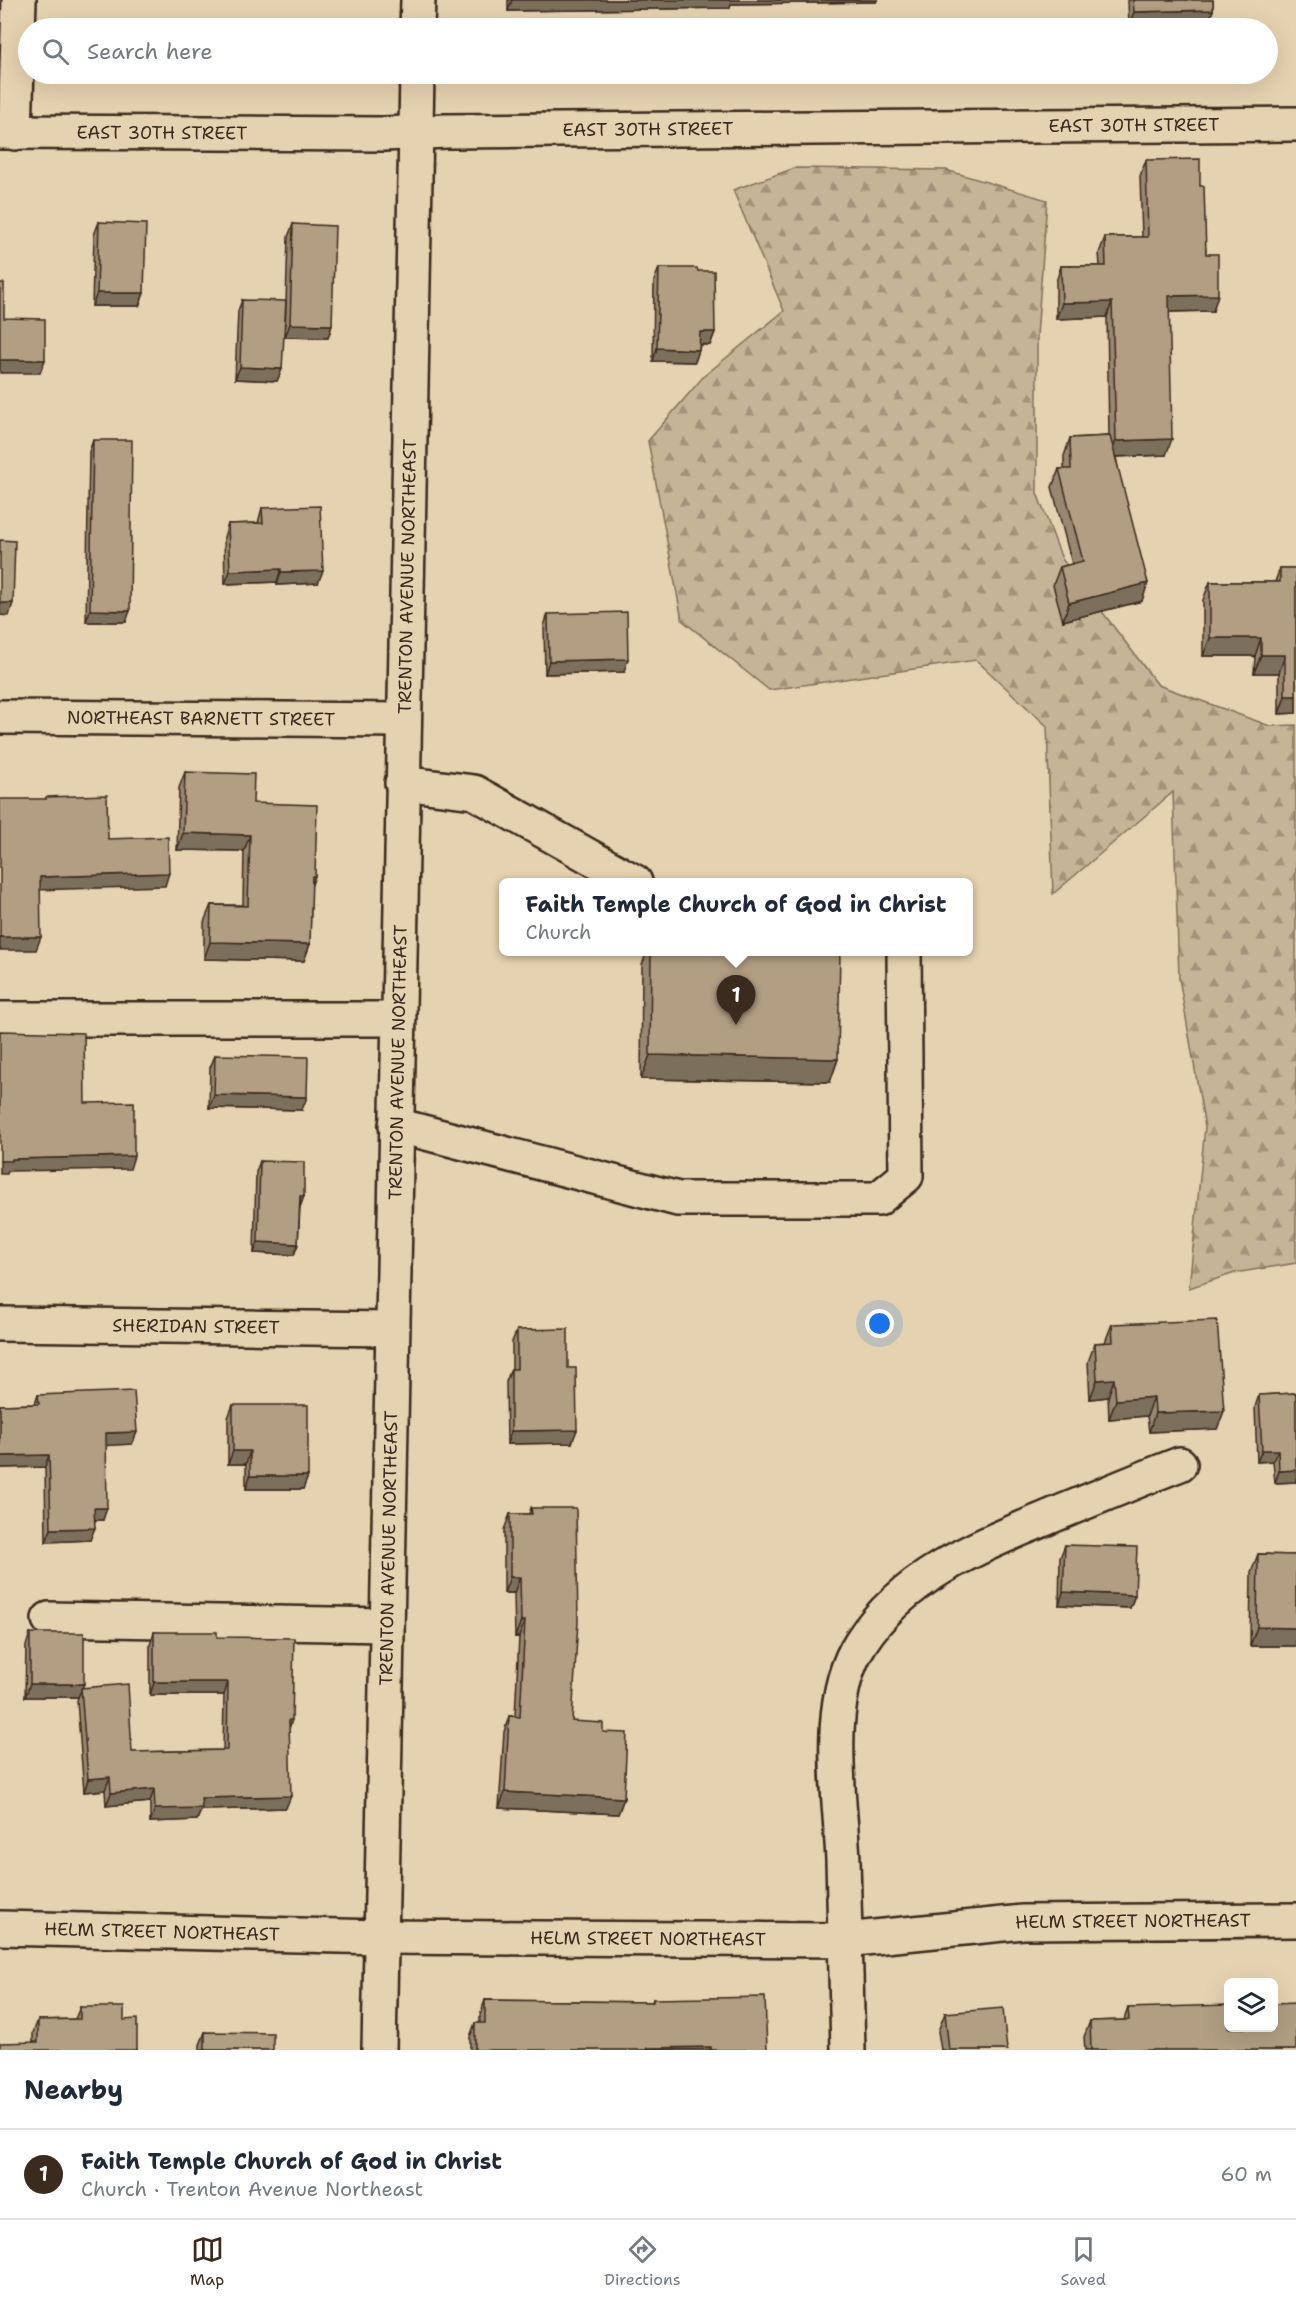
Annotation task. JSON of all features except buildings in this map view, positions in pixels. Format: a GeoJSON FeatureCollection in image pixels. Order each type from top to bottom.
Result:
{"type":"FeatureCollection","features":[{"type":"Feature","properties":{"kind":"street"},"geometry":{"type":"LineString","coordinates":[[8,132],[19,0]]}},
{"type":"Feature","properties":{"kind":"street"},"geometry":{"type":"LineString","coordinates":[[417,18],[418,0]]}},
{"type":"Feature","properties":{"kind":"street","name":"TRENTON AVENUE NORTHEAST"},"geometry":{"type":"LineString","coordinates":[[379,2050],[417,84]]}},
{"type":"Feature","properties":{"kind":"street","name":"EAST 30TH STREET"},"geometry":{"type":"LineString","coordinates":[[8,132],[384,134],[1296,124]]}},
{"type":"Feature","properties":{"kind":"street","name":"NORTHEAST BARNETT STREET"},"geometry":{"type":"LineString","coordinates":[[0,717],[403,720]]}},
{"type":"Feature","properties":{"kind":"street"},"geometry":{"type":"LineString","coordinates":[[402,783],[474,792],[628,878]]}},
{"type":"Feature","properties":{"kind":"street"},"geometry":{"type":"LineString","coordinates":[[396,1125],[678,1199],[878,1200],[906,1176],[904,956]]}},
{"type":"Feature","properties":{"kind":"street"},"geometry":{"type":"LineString","coordinates":[[0,1019],[398,1019]]}},
{"type":"Feature","properties":{"kind":"street","name":"SHERIDAN STREET"},"geometry":{"type":"LineString","coordinates":[[0,1324],[392,1329]]}},
{"type":"Feature","properties":{"kind":"street"},"geometry":{"type":"LineString","coordinates":[[848,2050],[838,1721],[842,1690],[860,1642],[902,1594],[930,1573],[1033,1524],[1180,1464]]}},
{"type":"Feature","properties":{"kind":"street"},"geometry":{"type":"LineString","coordinates":[[49,1619],[387,1625]]}},
{"type":"Feature","properties":{"kind":"street","name":"HELM STREET NORTHEAST"},"geometry":{"type":"LineString","coordinates":[[0,1928],[381,1937],[845,1940],[1023,1922],[1296,1920]]}},
{"type":"Feature","properties":{"kind":"green space"},"geometry":{"type":"Polygon","coordinates":[[[795,168],[946,170],[1047,200],[1037,336],[1037,493],[1062,559],[1158,685],[1270,726],[1296,725],[1296,1263],[1235,1273],[1189,1288],[1205,1127],[1179,978],[1173,792],[1053,894],[1047,726],[976,660],[769,690],[682,620],[648,441],[704,376],[784,311],[733,190],[795,168]]]}},
{"type":"Feature","properties":{"kind":"place","name":"Faith Temple Church of God in Christ"},"geometry":{"type":"Point","coordinates":[736,1025]}}]}
